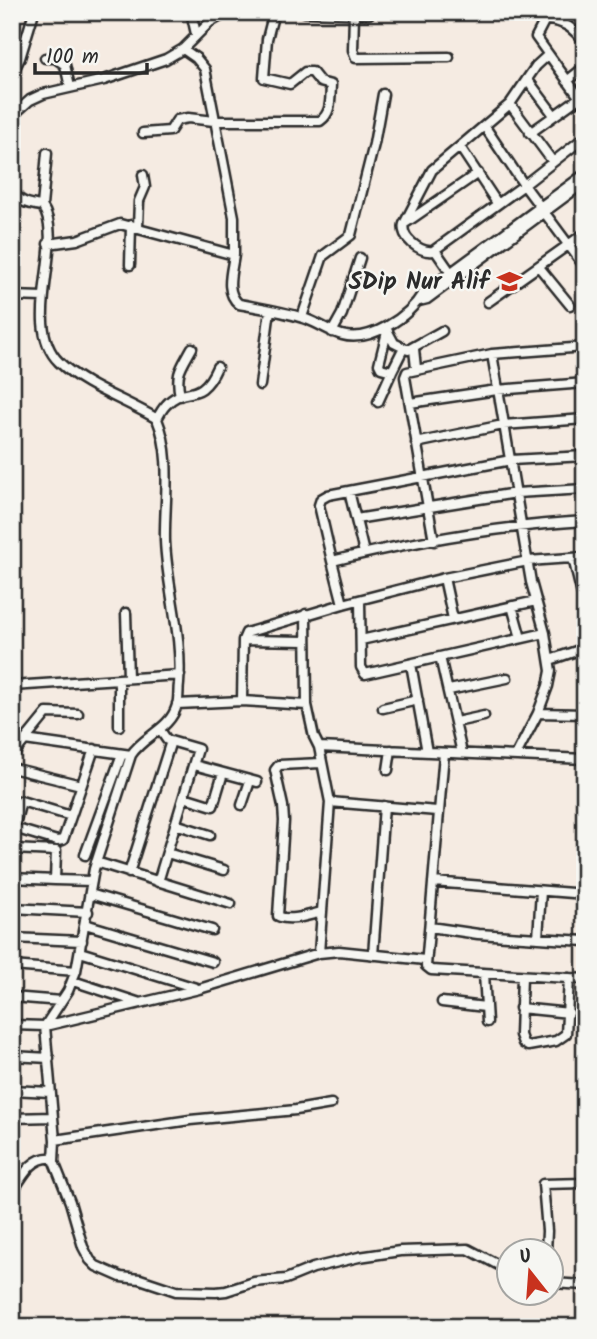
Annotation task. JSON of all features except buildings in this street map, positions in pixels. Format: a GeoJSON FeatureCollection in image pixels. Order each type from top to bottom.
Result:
{"type":"FeatureCollection","features":[{"type":"Feature","properties":{"kind":"street"},"geometry":{"type":"LineString","coordinates":[[12,74],[20,58],[34,12]]}},
{"type":"Feature","properties":{"kind":"street"},"geometry":{"type":"LineString","coordinates":[[191,12],[196,34]]}},
{"type":"Feature","properties":{"kind":"street"},"geometry":{"type":"LineString","coordinates":[[12,116],[30,100],[152,65],[183,49],[210,22],[228,12]]}},
{"type":"Feature","properties":{"kind":"street"},"geometry":{"type":"LineString","coordinates":[[143,134],[170,131],[178,119],[188,118],[214,121],[320,121],[327,116],[331,85],[320,82],[312,72],[305,72],[290,84],[264,78],[267,38],[274,12]]}},
{"type":"Feature","properties":{"kind":"street"},"geometry":{"type":"LineString","coordinates":[[305,12],[369,14]]}},
{"type":"Feature","properties":{"kind":"street"},"geometry":{"type":"LineString","coordinates":[[354,15],[353,50],[356,58],[449,57]]}},
{"type":"Feature","properties":{"kind":"street"},"geometry":{"type":"LineString","coordinates":[[530,133],[554,115],[582,101],[536,37],[547,16],[566,23],[585,43]]}},
{"type":"Feature","properties":{"kind":"street"},"geometry":{"type":"LineString","coordinates":[[183,49],[205,69],[234,217],[234,255],[230,284],[235,301],[239,304],[302,317],[332,332],[353,338],[387,330],[419,301],[424,293],[453,276],[585,174]]}},
{"type":"Feature","properties":{"kind":"street"},"geometry":{"type":"LineString","coordinates":[[548,55],[510,104],[432,170],[404,224],[404,235],[427,253],[435,250],[585,137]]}},
{"type":"Feature","properties":{"kind":"street"},"geometry":{"type":"LineString","coordinates":[[45,58],[60,60],[65,65],[70,88]]}},
{"type":"Feature","properties":{"kind":"street"},"geometry":{"type":"LineString","coordinates":[[567,81],[585,67]]}},
{"type":"Feature","properties":{"kind":"street"},"geometry":{"type":"LineString","coordinates":[[527,79],[554,115]]}},
{"type":"Feature","properties":{"kind":"street"},"geometry":{"type":"LineString","coordinates":[[302,317],[323,256],[351,235],[374,144],[383,94]]}},
{"type":"Feature","properties":{"kind":"street"},"geometry":{"type":"LineString","coordinates":[[510,104],[553,162]]}},
{"type":"Feature","properties":{"kind":"street"},"geometry":{"type":"LineString","coordinates":[[485,127],[585,267]]}},
{"type":"Feature","properties":{"kind":"street"},"geometry":{"type":"LineString","coordinates":[[460,147],[497,203]]}},
{"type":"Feature","properties":{"kind":"street"},"geometry":{"type":"LineString","coordinates":[[47,153],[42,206],[49,218],[43,297],[48,344],[60,363],[100,389],[157,419],[164,445],[165,541],[180,642],[177,705],[170,720],[160,730],[126,755],[85,855]]}},
{"type":"Feature","properties":{"kind":"street"},"geometry":{"type":"LineString","coordinates":[[404,224],[478,173]]}},
{"type":"Feature","properties":{"kind":"street"},"geometry":{"type":"LineString","coordinates":[[130,265],[134,226],[145,187],[143,175]]}},
{"type":"Feature","properties":{"kind":"street"},"geometry":{"type":"LineString","coordinates":[[561,195],[585,182]]}},
{"type":"Feature","properties":{"kind":"street"},"geometry":{"type":"LineString","coordinates":[[13,190],[20,200],[27,204],[42,206]]}},
{"type":"Feature","properties":{"kind":"street"},"geometry":{"type":"LineString","coordinates":[[48,244],[77,240],[111,225],[134,226],[234,255]]}},
{"type":"Feature","properties":{"kind":"street"},"geometry":{"type":"LineString","coordinates":[[488,302],[585,233]]}},
{"type":"Feature","properties":{"kind":"street"},"geometry":{"type":"LineString","coordinates":[[435,250],[453,276]]}},
{"type":"Feature","properties":{"kind":"street"},"geometry":{"type":"LineString","coordinates":[[332,332],[342,314],[360,258]]}},
{"type":"Feature","properties":{"kind":"street"},"geometry":{"type":"LineString","coordinates":[[539,267],[570,305]]}},
{"type":"Feature","properties":{"kind":"street"},"geometry":{"type":"LineString","coordinates":[[12,296],[43,297]]}},
{"type":"Feature","properties":{"kind":"street"},"geometry":{"type":"LineString","coordinates":[[260,386],[270,310]]}},
{"type":"Feature","properties":{"kind":"street"},"geometry":{"type":"LineString","coordinates":[[387,330],[394,343],[403,349],[414,349],[442,331]]}},
{"type":"Feature","properties":{"kind":"street"},"geometry":{"type":"LineString","coordinates":[[387,330],[379,364],[381,368],[391,372]]}},
{"type":"Feature","properties":{"kind":"street"},"geometry":{"type":"LineString","coordinates":[[434,541],[405,377],[409,370],[492,354],[585,347]]}},
{"type":"Feature","properties":{"kind":"street"},"geometry":{"type":"LineString","coordinates":[[180,396],[177,385],[179,370],[192,348]]}},
{"type":"Feature","properties":{"kind":"street"},"geometry":{"type":"LineString","coordinates":[[378,402],[403,349]]}},
{"type":"Feature","properties":{"kind":"street"},"geometry":{"type":"LineString","coordinates":[[414,349],[416,368]]}},
{"type":"Feature","properties":{"kind":"street"},"geometry":{"type":"LineString","coordinates":[[492,354],[528,561],[550,660],[548,686],[538,713],[516,755]]}},
{"type":"Feature","properties":{"kind":"street"},"geometry":{"type":"LineString","coordinates":[[157,419],[166,405],[210,383],[217,367]]}},
{"type":"Feature","properties":{"kind":"street"},"geometry":{"type":"LineString","coordinates":[[410,403],[497,390],[585,383]]}},
{"type":"Feature","properties":{"kind":"street"},"geometry":{"type":"LineString","coordinates":[[416,443],[503,425],[585,419]]}},
{"type":"Feature","properties":{"kind":"street"},"geometry":{"type":"LineString","coordinates":[[343,604],[319,505],[321,499],[349,491],[511,460],[585,456]]}},
{"type":"Feature","properties":{"kind":"street"},"geometry":{"type":"LineString","coordinates":[[356,519],[516,493],[585,489]]}},
{"type":"Feature","properties":{"kind":"street"},"geometry":{"type":"LineString","coordinates":[[349,491],[364,554]]}},
{"type":"Feature","properties":{"kind":"street"},"geometry":{"type":"LineString","coordinates":[[332,562],[523,524],[585,521]]}},
{"type":"Feature","properties":{"kind":"street"},"geometry":{"type":"LineString","coordinates":[[242,701],[243,640],[246,633],[306,614],[443,579],[528,561],[585,557]]}},
{"type":"Feature","properties":{"kind":"street"},"geometry":{"type":"LineString","coordinates":[[573,558],[585,607]]}},
{"type":"Feature","properties":{"kind":"street"},"geometry":{"type":"LineString","coordinates":[[443,579],[453,619]]}},
{"type":"Feature","properties":{"kind":"street"},"geometry":{"type":"LineString","coordinates":[[360,600],[361,667],[365,674],[545,633]]}},
{"type":"Feature","properties":{"kind":"street"},"geometry":{"type":"LineString","coordinates":[[361,640],[536,601]]}},
{"type":"Feature","properties":{"kind":"street"},"geometry":{"type":"LineString","coordinates":[[512,606],[521,638]]}},
{"type":"Feature","properties":{"kind":"street"},"geometry":{"type":"LineString","coordinates":[[120,726],[126,613]]}},
{"type":"Feature","properties":{"kind":"street"},"geometry":{"type":"LineString","coordinates":[[306,614],[307,705],[330,802],[319,953]]}},
{"type":"Feature","properties":{"kind":"street"},"geometry":{"type":"LineString","coordinates":[[243,640],[306,641]]}},
{"type":"Feature","properties":{"kind":"street"},"geometry":{"type":"LineString","coordinates":[[550,660],[585,648]]}},
{"type":"Feature","properties":{"kind":"street"},"geometry":{"type":"LineString","coordinates":[[440,657],[462,753]]}},
{"type":"Feature","properties":{"kind":"street"},"geometry":{"type":"LineString","coordinates":[[411,664],[427,752]]}},
{"type":"Feature","properties":{"kind":"street"},"geometry":{"type":"LineString","coordinates":[[12,686],[180,674]]}},
{"type":"Feature","properties":{"kind":"street"},"geometry":{"type":"LineString","coordinates":[[449,690],[507,678]]}},
{"type":"Feature","properties":{"kind":"street"},"geometry":{"type":"LineString","coordinates":[[383,708],[418,700]]}},
{"type":"Feature","properties":{"kind":"street"},"geometry":{"type":"LineString","coordinates":[[177,705],[242,701],[307,705]]}},
{"type":"Feature","properties":{"kind":"street"},"geometry":{"type":"LineString","coordinates":[[12,756],[47,713],[78,714]]}},
{"type":"Feature","properties":{"kind":"street"},"geometry":{"type":"LineString","coordinates":[[538,713],[585,714]]}},
{"type":"Feature","properties":{"kind":"street"},"geometry":{"type":"LineString","coordinates":[[456,722],[484,716]]}},
{"type":"Feature","properties":{"kind":"street"},"geometry":{"type":"LineString","coordinates":[[158,882],[198,750],[167,740],[160,730]]}},
{"type":"Feature","properties":{"kind":"street"},"geometry":{"type":"LineString","coordinates":[[25,740],[126,755]]}},
{"type":"Feature","properties":{"kind":"street"},"geometry":{"type":"LineString","coordinates":[[129,873],[171,741]]}},
{"type":"Feature","properties":{"kind":"street"},"geometry":{"type":"LineString","coordinates":[[319,747],[585,760]]}},
{"type":"Feature","properties":{"kind":"street"},"geometry":{"type":"LineString","coordinates":[[71,816],[21,801],[15,828],[61,841],[71,816],[94,749]]}},
{"type":"Feature","properties":{"kind":"street"},"geometry":{"type":"LineString","coordinates":[[388,770],[391,750]]}},
{"type":"Feature","properties":{"kind":"street"},"geometry":{"type":"LineString","coordinates":[[443,753],[430,927],[425,960],[427,968],[585,979]]}},
{"type":"Feature","properties":{"kind":"street"},"geometry":{"type":"LineString","coordinates":[[126,755],[96,862],[76,971],[73,981],[46,1026],[54,1158],[83,1247],[90,1260],[96,1266],[121,1277],[140,1279],[176,1291],[226,1291],[254,1282],[286,1279],[313,1268],[359,1257],[400,1251],[460,1248],[496,1264]]}},
{"type":"Feature","properties":{"kind":"street"},"geometry":{"type":"LineString","coordinates":[[321,764],[279,765],[275,770],[284,821],[278,916],[290,919],[322,912]]}},
{"type":"Feature","properties":{"kind":"street"},"geometry":{"type":"LineString","coordinates":[[194,765],[253,782],[242,805]]}},
{"type":"Feature","properties":{"kind":"street"},"geometry":{"type":"LineString","coordinates":[[12,768],[82,785]]}},
{"type":"Feature","properties":{"kind":"street"},"geometry":{"type":"LineString","coordinates":[[184,797],[213,806],[223,773]]}},
{"type":"Feature","properties":{"kind":"street"},"geometry":{"type":"LineString","coordinates":[[330,802],[437,811]]}},
{"type":"Feature","properties":{"kind":"street"},"geometry":{"type":"LineString","coordinates":[[373,954],[384,806]]}},
{"type":"Feature","properties":{"kind":"street"},"geometry":{"type":"LineString","coordinates":[[175,824],[210,835]]}},
{"type":"Feature","properties":{"kind":"street"},"geometry":{"type":"LineString","coordinates":[[12,849],[57,851],[55,880]]}},
{"type":"Feature","properties":{"kind":"street"},"geometry":{"type":"LineString","coordinates":[[167,853],[224,870]]}},
{"type":"Feature","properties":{"kind":"street"},"geometry":{"type":"LineString","coordinates":[[96,862],[231,904]]}},
{"type":"Feature","properties":{"kind":"street"},"geometry":{"type":"LineString","coordinates":[[12,878],[92,881]]}},
{"type":"Feature","properties":{"kind":"street"},"geometry":{"type":"LineString","coordinates":[[433,882],[585,894]]}},
{"type":"Feature","properties":{"kind":"street"},"geometry":{"type":"LineString","coordinates":[[538,938],[541,891]]}},
{"type":"Feature","properties":{"kind":"street"},"geometry":{"type":"LineString","coordinates":[[90,894],[212,930]]}},
{"type":"Feature","properties":{"kind":"street"},"geometry":{"type":"LineString","coordinates":[[12,908],[88,912]]}},
{"type":"Feature","properties":{"kind":"street"},"geometry":{"type":"LineString","coordinates":[[85,924],[213,962]]}},
{"type":"Feature","properties":{"kind":"street"},"geometry":{"type":"LineString","coordinates":[[430,927],[478,934],[585,942]]}},
{"type":"Feature","properties":{"kind":"street"},"geometry":{"type":"LineString","coordinates":[[12,937],[82,941]]}},
{"type":"Feature","properties":{"kind":"street"},"geometry":{"type":"LineString","coordinates":[[12,1025],[46,1026],[199,989],[319,953],[339,951],[425,960]]}},
{"type":"Feature","properties":{"kind":"street"},"geometry":{"type":"LineString","coordinates":[[80,952],[199,989]]}},
{"type":"Feature","properties":{"kind":"street"},"geometry":{"type":"LineString","coordinates":[[12,967],[76,971]]}},
{"type":"Feature","properties":{"kind":"street"},"geometry":{"type":"LineString","coordinates":[[484,974],[487,1022]]}},
{"type":"Feature","properties":{"kind":"street"},"geometry":{"type":"LineString","coordinates":[[523,976],[521,1040],[528,1046],[556,1041],[568,1030],[569,978]]}},
{"type":"Feature","properties":{"kind":"street"},"geometry":{"type":"LineString","coordinates":[[73,981],[141,1003]]}},
{"type":"Feature","properties":{"kind":"street"},"geometry":{"type":"LineString","coordinates":[[12,997],[61,1001]]}},
{"type":"Feature","properties":{"kind":"street"},"geometry":{"type":"LineString","coordinates":[[442,1002],[485,1007]]}},
{"type":"Feature","properties":{"kind":"street"},"geometry":{"type":"LineString","coordinates":[[520,1008],[569,1013]]}},
{"type":"Feature","properties":{"kind":"street"},"geometry":{"type":"LineString","coordinates":[[12,1056],[49,1058]]}},
{"type":"Feature","properties":{"kind":"street"},"geometry":{"type":"LineString","coordinates":[[12,1090],[50,1092]]}},
{"type":"Feature","properties":{"kind":"street"},"geometry":{"type":"LineString","coordinates":[[55,1140],[190,1120],[331,1104]]}},
{"type":"Feature","properties":{"kind":"street"},"geometry":{"type":"LineString","coordinates":[[12,1118],[52,1117]]}},
{"type":"Feature","properties":{"kind":"street"},"geometry":{"type":"LineString","coordinates":[[12,1193],[33,1164],[48,1157],[54,1158]]}},
{"type":"Feature","properties":{"kind":"street"},"geometry":{"type":"LineString","coordinates":[[547,1238],[543,1184],[585,1183]]}},
{"type":"Feature","properties":{"kind":"street"},"geometry":{"type":"LineString","coordinates":[[566,1283],[585,1284]]}},
{"type":"Feature","properties":{"kind":"place","name":"SDip Nur Alif"},"geometry":{"type":"Point","coordinates":[509,281]}}]}
